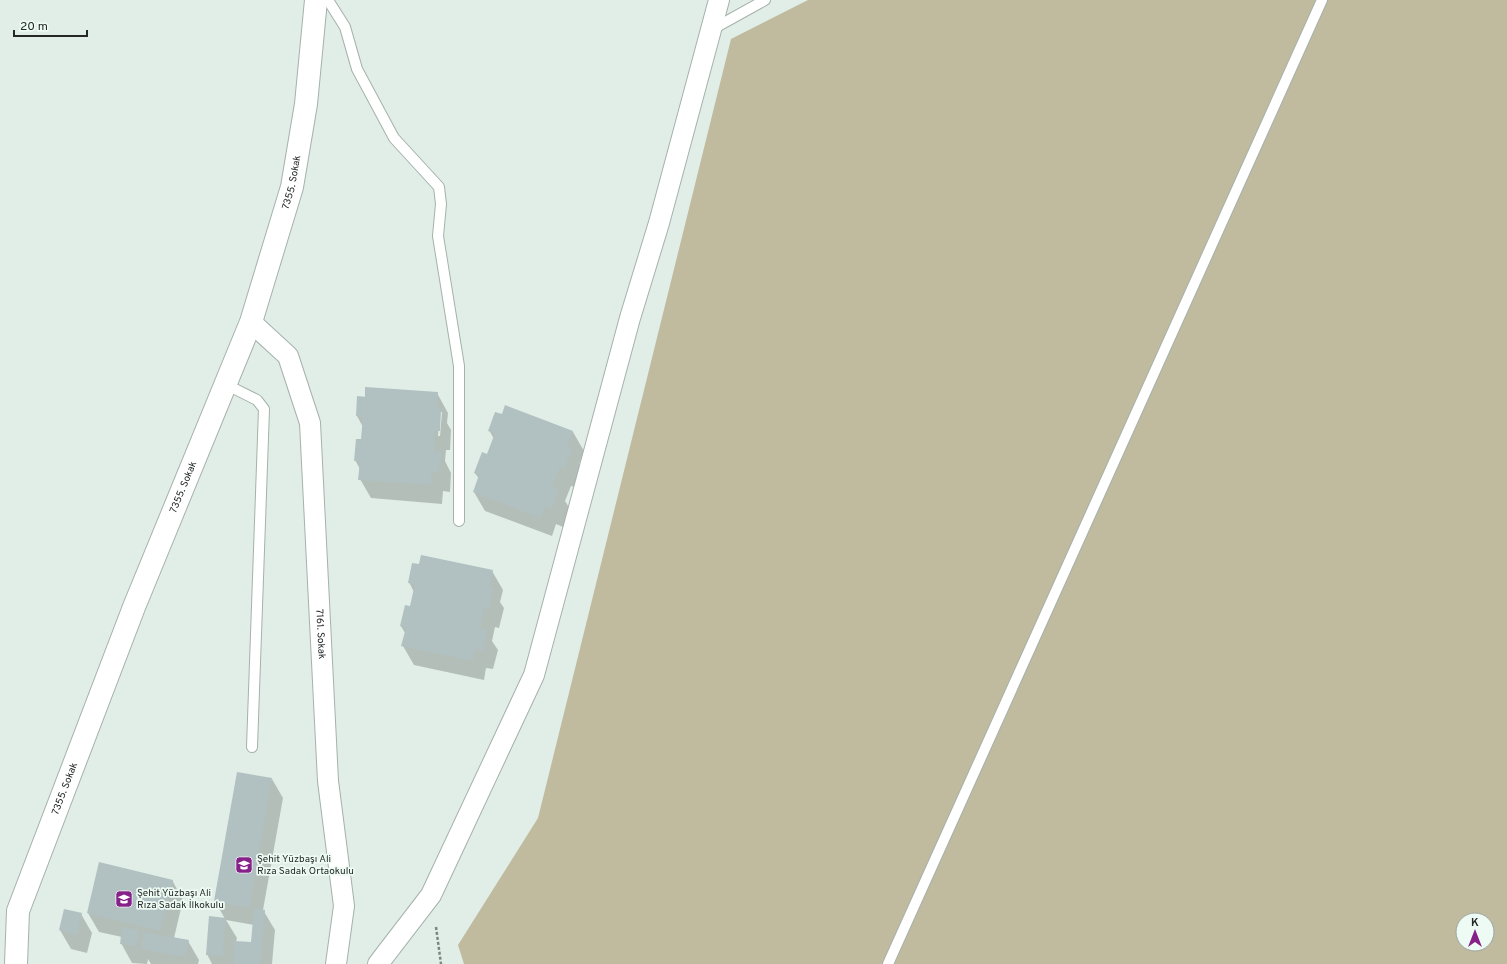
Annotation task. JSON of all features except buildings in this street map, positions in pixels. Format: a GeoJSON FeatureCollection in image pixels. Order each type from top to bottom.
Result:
{"type":"FeatureCollection","features":[{"type":"Feature","properties":{"kind":"street","name":"7355. Sokak"},"geometry":{"type":"LineString","coordinates":[[16,964],[18,911],[134,607],[251,322],[292,187],[306,104],[316,0]]}},
{"type":"Feature","properties":{"kind":"street"},"geometry":{"type":"LineString","coordinates":[[378,964],[431,895],[534,675],[628,325],[660,223],[719,0]]}},
{"type":"Feature","properties":{"kind":"street","name":"7161. Sokak"},"geometry":{"type":"LineString","coordinates":[[251,322],[288,356],[310,423],[328,781],[344,906],[336,964]]}},
{"type":"Feature","properties":{"kind":"lane"},"geometry":{"type":"LineString","coordinates":[[328,0],[345,27],[357,70],[394,138],[439,187],[441,204],[438,236],[459,366],[459,521]]}},
{"type":"Feature","properties":{"kind":"lane"},"geometry":{"type":"LineString","coordinates":[[711,30],[765,0]]}},
{"type":"Feature","properties":{"kind":"lane"},"geometry":{"type":"LineString","coordinates":[[888,964],[1322,0]]}},
{"type":"Feature","properties":{"kind":"lane"},"geometry":{"type":"LineString","coordinates":[[225,384],[257,400],[264,409],[252,747]]}},
{"type":"Feature","properties":{"kind":"path"},"geometry":{"type":"LineString","coordinates":[[431,895],[441,964]]}},
{"type":"Feature","properties":{"kind":"shaded area"},"geometry":{"type":"Polygon","coordinates":[[[808,0],[1507,0],[1507,964],[464,964],[458,945],[538,818],[731,39],[808,0]]]}},
{"type":"Feature","properties":{"kind":"place","name":"Şehit Yüzbaşı Ali Rıza Sadak Ortaokulu"},"geometry":{"type":"Point","coordinates":[244,865]}},
{"type":"Feature","properties":{"kind":"place","name":"Şehit Yüzbaşı Ali Rıza Sadak İlkokulu"},"geometry":{"type":"Point","coordinates":[124,899]}}]}
